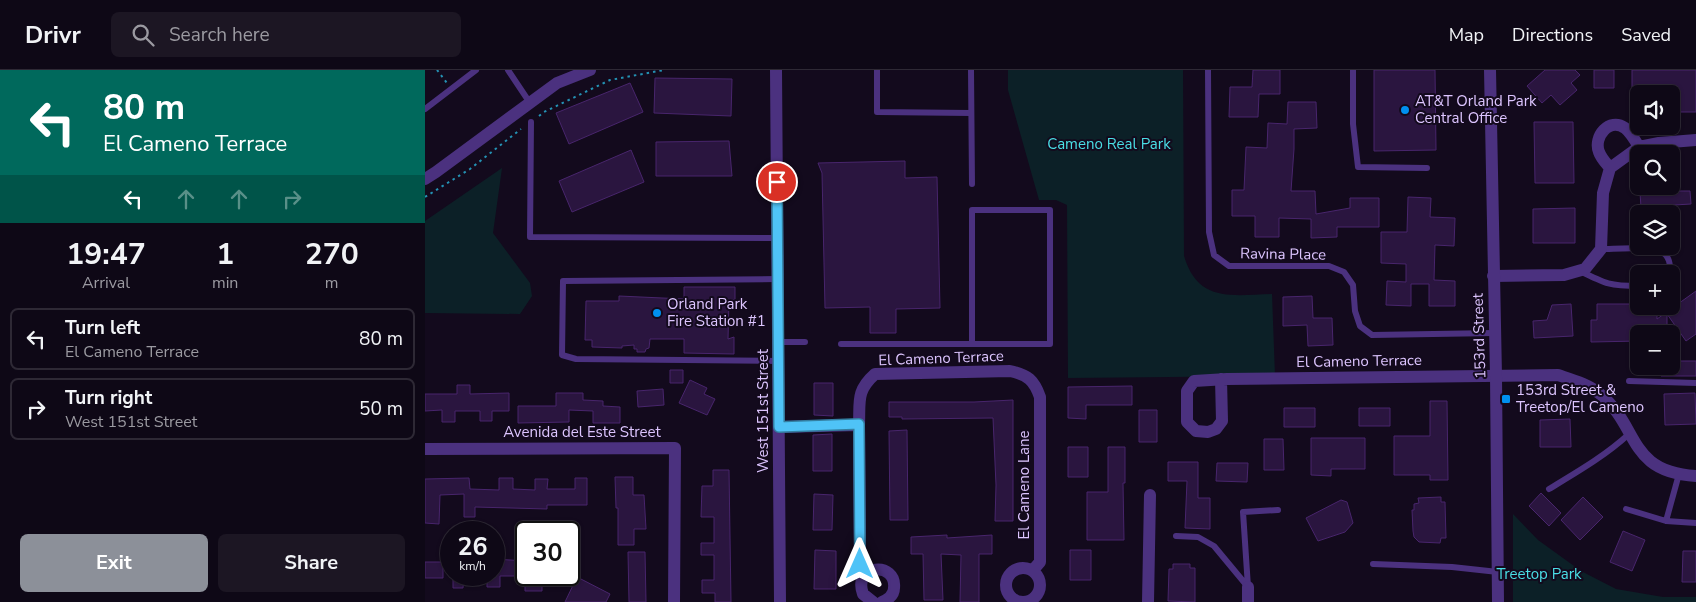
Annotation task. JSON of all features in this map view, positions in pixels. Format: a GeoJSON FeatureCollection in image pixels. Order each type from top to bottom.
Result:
{"type":"FeatureCollection","features":[{"type":"Feature","properties":{"kind":"street"},"geometry":{"type":"LineString","coordinates":[[425,179],[557,83],[590,70]]}},
{"type":"Feature","properties":{"kind":"street","name":"West 151st Street"},"geometry":{"type":"LineString","coordinates":[[777,70],[780,602]]}},
{"type":"Feature","properties":{"kind":"street","name":"153rd Street"},"geometry":{"type":"LineString","coordinates":[[1490,70],[1498,602]]}},
{"type":"Feature","properties":{"kind":"street"},"geometry":{"type":"LineString","coordinates":[[1610,168],[1598,151],[1597,142],[1600,133],[1607,127],[1615,125],[1624,127],[1638,145]]}},
{"type":"Feature","properties":{"kind":"street"},"geometry":{"type":"LineString","coordinates":[[1649,145],[1696,140]]}},
{"type":"Feature","properties":{"kind":"street"},"geometry":{"type":"LineString","coordinates":[[1493,276],[1564,275],[1585,269],[1601,249],[1603,193],[1610,168],[1630,154]]}},
{"type":"Feature","properties":{"kind":"street","name":"El Cameno Terrace"},"geometry":{"type":"LineString","coordinates":[[859,424],[860,394],[866,382],[875,374],[1010,371],[1023,374],[1028,378],[1037,388],[1040,397]]}},
{"type":"Feature","properties":{"kind":"street","name":"El Cameno Terrace"},"geometry":{"type":"LineString","coordinates":[[1221,379],[1558,375],[1583,383],[1610,404],[1640,452],[1653,464],[1673,473],[1696,476]]}},
{"type":"Feature","properties":{"kind":"street","name":"El Cameno Lane"},"geometry":{"type":"LineString","coordinates":[[1033,570],[1041,562],[1040,397]]}},
{"type":"Feature","properties":{"kind":"street"},"geometry":{"type":"LineString","coordinates":[[779,427],[859,424],[860,564],[866,574]]}},
{"type":"Feature","properties":{"kind":"street","name":"Avenida del Este Street"},"geometry":{"type":"LineString","coordinates":[[425,449],[675,448],[674,602]]}},
{"type":"Feature","properties":{"kind":"street"},"geometry":{"type":"LineString","coordinates":[[1148,602],[1150,496]]}},
{"type":"Feature","properties":{"kind":"street"},"geometry":{"type":"LineString","coordinates":[[873,602],[866,598],[861,589],[861,584],[870,570],[881,569],[891,575],[894,580],[894,591],[887,600],[882,602]]}},
{"type":"Feature","properties":{"kind":"street"},"geometry":{"type":"LineString","coordinates":[[1248,587],[1248,602]]}},
{"type":"Feature","properties":{"kind":"lane"},"geometry":{"type":"LineString","coordinates":[[425,109],[477,70]]}},
{"type":"Feature","properties":{"kind":"lane"},"geometry":{"type":"LineString","coordinates":[[508,70],[530,103]]}},
{"type":"Feature","properties":{"kind":"lane"},"geometry":{"type":"LineString","coordinates":[[877,70],[877,112],[971,113]]}},
{"type":"Feature","properties":{"kind":"lane"},"geometry":{"type":"LineString","coordinates":[[971,70],[971,184]]}},
{"type":"Feature","properties":{"kind":"lane","name":"Ravina Place"},"geometry":{"type":"LineString","coordinates":[[1208,70],[1209,232],[1214,255],[1229,266],[1329,266],[1344,272],[1353,285],[1355,311],[1360,326],[1372,335],[1495,333]]}},
{"type":"Feature","properties":{"kind":"lane"},"geometry":{"type":"LineString","coordinates":[[1353,70],[1353,124],[1358,167],[1427,168]]}},
{"type":"Feature","properties":{"kind":"lane"},"geometry":{"type":"LineString","coordinates":[[531,122],[530,237],[777,238]]}},
{"type":"Feature","properties":{"kind":"lane"},"geometry":{"type":"LineString","coordinates":[[841,344],[972,344],[1050,344],[1050,210],[972,210],[972,344]]}},
{"type":"Feature","properties":{"kind":"lane"},"geometry":{"type":"LineString","coordinates":[[1601,249],[1652,249],[1661,251],[1668,258],[1670,265]]}},
{"type":"Feature","properties":{"kind":"lane"},"geometry":{"type":"LineString","coordinates":[[1579,271],[1605,284],[1630,286]]}},
{"type":"Feature","properties":{"kind":"lane"},"geometry":{"type":"LineString","coordinates":[[778,279],[563,280],[562,355],[576,359],[778,361]]}},
{"type":"Feature","properties":{"kind":"lane"},"geometry":{"type":"LineString","coordinates":[[778,342],[805,342]]}},
{"type":"Feature","properties":{"kind":"lane"},"geometry":{"type":"LineString","coordinates":[[1629,382],[1696,383]]}},
{"type":"Feature","properties":{"kind":"lane"},"geometry":{"type":"LineString","coordinates":[[1549,489],[1615,448],[1629,434]]}},
{"type":"Feature","properties":{"kind":"lane"},"geometry":{"type":"LineString","coordinates":[[1666,521],[1679,474]]}},
{"type":"Feature","properties":{"kind":"lane"},"geometry":{"type":"LineString","coordinates":[[1626,509],[1666,521],[1696,523]]}},
{"type":"Feature","properties":{"kind":"lane"},"geometry":{"type":"LineString","coordinates":[[1248,587],[1243,512],[1278,510]]}},
{"type":"Feature","properties":{"kind":"lane"},"geometry":{"type":"LineString","coordinates":[[1176,536],[1198,537],[1214,546],[1248,587]]}},
{"type":"Feature","properties":{"kind":"lane"},"geometry":{"type":"LineString","coordinates":[[1373,564],[1452,567],[1498,572]]}},
{"type":"Feature","properties":{"kind":"path"},"geometry":{"type":"LineString","coordinates":[[437,70],[452,88]]}},
{"type":"Feature","properties":{"kind":"green space","name":"Cameno Real Park"},"geometry":{"type":"Polygon","coordinates":[[[1008,70],[1183,70],[1184,256],[1190,271],[1198,282],[1207,289],[1230,295],[1272,294],[1275,376],[1068,378],[1067,205],[1056,200],[1039,200],[1008,90],[1008,70]]]}},
{"type":"Feature","properties":{"kind":"green space"},"geometry":{"type":"Polygon","coordinates":[[[502,168],[493,233],[530,283],[532,296],[520,314],[425,313],[425,221],[502,168]]]}},
{"type":"Feature","properties":{"kind":"green space","name":"Treetop Park"},"geometry":{"type":"Polygon","coordinates":[[[1513,514],[1538,540],[1581,571],[1616,589],[1663,597],[1696,597],[1696,602],[1513,602],[1513,514]]]}},
{"type":"Feature","properties":{"kind":"building"},"geometry":{"type":"Polygon","coordinates":[[[1253,70],[1280,70],[1280,94],[1259,94],[1258,117],[1229,117],[1230,87],[1252,87],[1253,70]]]}},
{"type":"Feature","properties":{"kind":"building","name":"AT&T Orland Park Central Office"},"geometry":{"type":"Polygon","coordinates":[[[1374,70],[1435,70],[1436,150],[1374,151],[1374,70]]]}},
{"type":"Feature","properties":{"kind":"building"},"geometry":{"type":"Polygon","coordinates":[[[1545,70],[1575,70],[1580,75],[1571,83],[1577,90],[1560,105],[1551,95],[1542,103],[1527,86],[1545,70]]]}},
{"type":"Feature","properties":{"kind":"building"},"geometry":{"type":"Polygon","coordinates":[[[1594,70],[1614,70],[1614,88],[1594,88],[1594,70]]]}},
{"type":"Feature","properties":{"kind":"building"},"geometry":{"type":"Polygon","coordinates":[[[1632,70],[1696,70],[1696,112],[1680,112],[1680,85],[1632,85],[1632,70]]]}},
{"type":"Feature","properties":{"kind":"building"},"geometry":{"type":"Polygon","coordinates":[[[655,78],[732,79],[731,116],[654,113],[655,78]]]}},
{"type":"Feature","properties":{"kind":"building"},"geometry":{"type":"Polygon","coordinates":[[[630,83],[643,112],[569,144],[556,113],[630,83]]]}},
{"type":"Feature","properties":{"kind":"building"},"geometry":{"type":"Polygon","coordinates":[[[1288,102],[1316,102],[1317,128],[1294,129],[1291,191],[1315,191],[1316,214],[1350,208],[1350,198],[1379,198],[1379,227],[1337,227],[1337,237],[1311,238],[1311,219],[1279,218],[1279,237],[1255,237],[1255,216],[1232,216],[1232,190],[1244,190],[1246,147],[1267,148],[1268,123],[1287,124],[1288,102]]]}},
{"type":"Feature","properties":{"kind":"building"},"geometry":{"type":"Polygon","coordinates":[[[1534,122],[1573,122],[1574,183],[1535,183],[1534,122]]]}},
{"type":"Feature","properties":{"kind":"building"},"geometry":{"type":"Polygon","coordinates":[[[729,141],[732,176],[656,176],[656,142],[729,141]]]}},
{"type":"Feature","properties":{"kind":"building"},"geometry":{"type":"Polygon","coordinates":[[[631,150],[644,182],[572,212],[559,181],[631,150]]]}},
{"type":"Feature","properties":{"kind":"building"},"geometry":{"type":"Polygon","coordinates":[[[905,161],[905,178],[937,177],[940,308],[896,309],[896,333],[870,333],[870,307],[825,308],[822,173],[818,163],[905,161]]]}},
{"type":"Feature","properties":{"kind":"building"},"geometry":{"type":"Polygon","coordinates":[[[1680,191],[1690,191],[1691,204],[1641,205],[1640,195],[1680,195],[1680,191]]]}},
{"type":"Feature","properties":{"kind":"building"},"geometry":{"type":"Polygon","coordinates":[[[1408,197],[1431,198],[1430,217],[1455,218],[1454,246],[1435,245],[1434,280],[1455,281],[1455,306],[1429,306],[1429,284],[1411,284],[1411,306],[1386,305],[1387,281],[1406,282],[1406,264],[1381,263],[1381,232],[1407,232],[1408,197]]]}},
{"type":"Feature","properties":{"kind":"building"},"geometry":{"type":"Polygon","coordinates":[[[1575,208],[1575,243],[1533,243],[1533,209],[1575,208]]]}},
{"type":"Feature","properties":{"kind":"building","name":"Orland Park Fire Station #1"},"geometry":{"type":"Polygon","coordinates":[[[684,287],[735,287],[735,300],[729,300],[728,339],[734,337],[734,354],[684,353],[684,339],[650,339],[649,348],[645,352],[637,352],[637,349],[634,349],[634,345],[622,346],[622,348],[592,347],[592,340],[585,340],[586,301],[619,301],[619,296],[684,299],[684,287]]]}},
{"type":"Feature","properties":{"kind":"building"},"geometry":{"type":"Polygon","coordinates":[[[1696,291],[1696,334],[1686,341],[1680,332],[1680,325],[1675,325],[1668,315],[1680,315],[1680,302],[1696,291]]]}},
{"type":"Feature","properties":{"kind":"building"},"geometry":{"type":"Polygon","coordinates":[[[1312,296],[1313,318],[1332,318],[1333,345],[1308,346],[1307,325],[1283,326],[1283,297],[1312,296]]]}},
{"type":"Feature","properties":{"kind":"building"},"geometry":{"type":"Polygon","coordinates":[[[1571,304],[1573,336],[1534,338],[1533,321],[1547,320],[1552,305],[1571,304]]]}},
{"type":"Feature","properties":{"kind":"building"},"geometry":{"type":"Polygon","coordinates":[[[1597,304],[1630,304],[1630,315],[1657,315],[1657,319],[1663,315],[1667,315],[1667,325],[1630,325],[1630,341],[1591,342],[1591,320],[1597,320],[1597,304]]]}},
{"type":"Feature","properties":{"kind":"building"},"geometry":{"type":"Polygon","coordinates":[[[1680,361],[1696,361],[1696,376],[1661,376],[1680,375],[1680,361]]]}},
{"type":"Feature","properties":{"kind":"building"},"geometry":{"type":"Polygon","coordinates":[[[670,370],[683,370],[683,383],[670,383],[670,370]]]}},
{"type":"Feature","properties":{"kind":"building"},"geometry":{"type":"Polygon","coordinates":[[[690,380],[707,388],[704,394],[715,399],[707,415],[679,403],[690,380]]]}},
{"type":"Feature","properties":{"kind":"building"},"geometry":{"type":"Polygon","coordinates":[[[814,383],[833,383],[833,416],[814,415],[814,383]]]}},
{"type":"Feature","properties":{"kind":"building"},"geometry":{"type":"Polygon","coordinates":[[[457,385],[470,385],[470,394],[509,393],[509,411],[492,411],[492,421],[480,421],[480,411],[455,411],[455,422],[442,422],[442,410],[425,411],[425,394],[457,394],[457,385]]]}},
{"type":"Feature","properties":{"kind":"building"},"geometry":{"type":"Polygon","coordinates":[[[1132,386],[1132,405],[1086,405],[1086,419],[1068,418],[1068,387],[1132,386]]]}},
{"type":"Feature","properties":{"kind":"building"},"geometry":{"type":"Polygon","coordinates":[[[663,389],[664,405],[638,407],[637,391],[663,389]]]}},
{"type":"Feature","properties":{"kind":"building"},"geometry":{"type":"Polygon","coordinates":[[[556,393],[583,393],[583,400],[603,401],[603,406],[620,407],[620,423],[593,423],[593,411],[569,410],[569,422],[518,423],[518,406],[556,406],[556,393]]]}},
{"type":"Feature","properties":{"kind":"building"},"geometry":{"type":"Polygon","coordinates":[[[1695,393],[1696,424],[1665,425],[1664,394],[1695,393]]]}},
{"type":"Feature","properties":{"kind":"building"},"geometry":{"type":"Polygon","coordinates":[[[1013,400],[1013,521],[995,521],[996,485],[993,418],[902,419],[902,417],[889,417],[889,402],[1013,400]]]}},
{"type":"Feature","properties":{"kind":"building"},"geometry":{"type":"Polygon","coordinates":[[[1430,401],[1447,401],[1448,480],[1430,480],[1430,475],[1394,475],[1394,436],[1430,436],[1430,401]]]}},
{"type":"Feature","properties":{"kind":"building"},"geometry":{"type":"Polygon","coordinates":[[[1284,408],[1315,408],[1315,427],[1284,427],[1284,408]]]}},
{"type":"Feature","properties":{"kind":"building"},"geometry":{"type":"Polygon","coordinates":[[[1359,408],[1390,408],[1390,426],[1359,426],[1359,408]]]}},
{"type":"Feature","properties":{"kind":"building"},"geometry":{"type":"Polygon","coordinates":[[[1139,410],[1157,410],[1157,442],[1139,442],[1139,410]]]}},
{"type":"Feature","properties":{"kind":"building"},"geometry":{"type":"Polygon","coordinates":[[[1570,419],[1571,447],[1540,447],[1540,420],[1570,419]]]}},
{"type":"Feature","properties":{"kind":"building"},"geometry":{"type":"Polygon","coordinates":[[[907,430],[908,520],[890,520],[889,431],[907,430]]]}},
{"type":"Feature","properties":{"kind":"building"},"geometry":{"type":"Polygon","coordinates":[[[832,434],[832,471],[813,471],[813,435],[832,434]]]}},
{"type":"Feature","properties":{"kind":"building"},"geometry":{"type":"Polygon","coordinates":[[[1311,438],[1365,438],[1365,469],[1331,469],[1331,476],[1311,475],[1311,438]]]}},
{"type":"Feature","properties":{"kind":"building"},"geometry":{"type":"Polygon","coordinates":[[[1264,439],[1283,439],[1284,470],[1264,470],[1264,439]]]}},
{"type":"Feature","properties":{"kind":"building"},"geometry":{"type":"Polygon","coordinates":[[[1068,447],[1088,447],[1088,477],[1068,477],[1068,447]]]}},
{"type":"Feature","properties":{"kind":"building"},"geometry":{"type":"Polygon","coordinates":[[[1108,447],[1125,447],[1125,483],[1123,483],[1124,540],[1087,540],[1087,492],[1108,492],[1108,447]]]}},
{"type":"Feature","properties":{"kind":"building"},"geometry":{"type":"Polygon","coordinates":[[[1168,462],[1198,462],[1198,498],[1210,498],[1210,529],[1185,528],[1187,481],[1168,481],[1168,462]]]}},
{"type":"Feature","properties":{"kind":"building"},"geometry":{"type":"Polygon","coordinates":[[[1217,463],[1248,463],[1247,482],[1216,481],[1217,463]]]}},
{"type":"Feature","properties":{"kind":"building"},"geometry":{"type":"Polygon","coordinates":[[[713,470],[729,470],[731,602],[715,602],[715,593],[702,593],[702,580],[714,580],[714,555],[701,555],[701,543],[714,543],[714,517],[701,517],[702,486],[713,486],[713,470]]]}},
{"type":"Feature","properties":{"kind":"building"},"geometry":{"type":"Polygon","coordinates":[[[615,477],[633,477],[633,495],[644,495],[646,529],[634,529],[634,545],[618,545],[618,508],[616,508],[615,477]]]}},
{"type":"Feature","properties":{"kind":"building"},"geometry":{"type":"Polygon","coordinates":[[[469,478],[470,489],[499,490],[499,478],[513,478],[513,489],[535,490],[535,479],[548,479],[547,489],[575,489],[575,478],[587,478],[587,505],[547,505],[547,509],[475,507],[475,517],[464,517],[464,494],[440,495],[439,524],[425,523],[425,479],[469,478]]]}},
{"type":"Feature","properties":{"kind":"building"},"geometry":{"type":"Polygon","coordinates":[[[1541,493],[1561,513],[1549,526],[1529,506],[1541,493]]]}},
{"type":"Feature","properties":{"kind":"building"},"geometry":{"type":"Polygon","coordinates":[[[814,494],[833,495],[832,530],[813,530],[814,494]]]}},
{"type":"Feature","properties":{"kind":"building"},"geometry":{"type":"Polygon","coordinates":[[[1441,497],[1441,502],[1445,502],[1446,538],[1441,538],[1440,543],[1419,542],[1414,537],[1413,531],[1412,510],[1414,510],[1414,504],[1419,503],[1418,498],[1441,497]]]}},
{"type":"Feature","properties":{"kind":"building"},"geometry":{"type":"Polygon","coordinates":[[[1583,497],[1603,517],[1580,540],[1561,520],[1583,497]]]}},
{"type":"Feature","properties":{"kind":"building"},"geometry":{"type":"Polygon","coordinates":[[[1341,500],[1347,502],[1353,523],[1345,532],[1318,541],[1306,518],[1341,500]]]}},
{"type":"Feature","properties":{"kind":"building"},"geometry":{"type":"Polygon","coordinates":[[[1623,531],[1645,540],[1632,571],[1610,562],[1623,531]]]}},
{"type":"Feature","properties":{"kind":"building"},"geometry":{"type":"Polygon","coordinates":[[[947,535],[947,538],[992,535],[992,554],[979,554],[979,602],[960,602],[961,555],[941,554],[943,600],[924,600],[923,554],[911,554],[911,537],[947,535]]]}},
{"type":"Feature","properties":{"kind":"building"},"geometry":{"type":"Polygon","coordinates":[[[815,550],[836,551],[836,589],[814,589],[815,550]]]}},
{"type":"Feature","properties":{"kind":"building"},"geometry":{"type":"Polygon","coordinates":[[[1070,550],[1091,550],[1091,580],[1070,580],[1070,550]]]}},
{"type":"Feature","properties":{"kind":"building"},"geometry":{"type":"Polygon","coordinates":[[[1683,551],[1696,551],[1696,582],[1682,582],[1683,551]]]}},
{"type":"Feature","properties":{"kind":"building"},"geometry":{"type":"Polygon","coordinates":[[[628,552],[645,552],[646,602],[629,602],[628,552]]]}},
{"type":"Feature","properties":{"kind":"building"},"geometry":{"type":"Polygon","coordinates":[[[505,560],[515,560],[515,576],[505,576],[505,560]]]}},
{"type":"Feature","properties":{"kind":"building"},"geometry":{"type":"Polygon","coordinates":[[[425,562],[440,562],[440,578],[425,578],[425,562]]]}},
{"type":"Feature","properties":{"kind":"building"},"geometry":{"type":"Polygon","coordinates":[[[1173,564],[1190,564],[1190,568],[1195,568],[1195,602],[1168,601],[1169,569],[1173,569],[1173,564]]]}},
{"type":"Feature","properties":{"kind":"building"},"geometry":{"type":"Polygon","coordinates":[[[580,579],[610,594],[606,602],[565,602],[573,586],[580,586],[580,579]]]}},
{"type":"Feature","properties":{"kind":"building"},"geometry":{"type":"Polygon","coordinates":[[[453,586],[463,586],[463,588],[453,588],[453,586]]]}},
{"type":"Feature","properties":{"kind":"building"},"geometry":{"type":"Polygon","coordinates":[[[525,586],[542,586],[542,591],[525,591],[525,586]]]}},
{"type":"Feature","properties":{"kind":"place","name":"AT&T Orland Park Central Office"},"geometry":{"type":"Point","coordinates":[1405,110]}},
{"type":"Feature","properties":{"kind":"place","name":"Orland Park Fire Station #1"},"geometry":{"type":"Point","coordinates":[657,313]}},
{"type":"Feature","properties":{"kind":"place","name":"153rd Street & Treetop/El Cameno"},"geometry":{"type":"Point","coordinates":[1506,399]}},
{"type":"Feature","properties":{"kind":"route"},"geometry":{"type":"LineString","coordinates":[[777,182],[779,427],[859,424],[860,564]]}}]}
